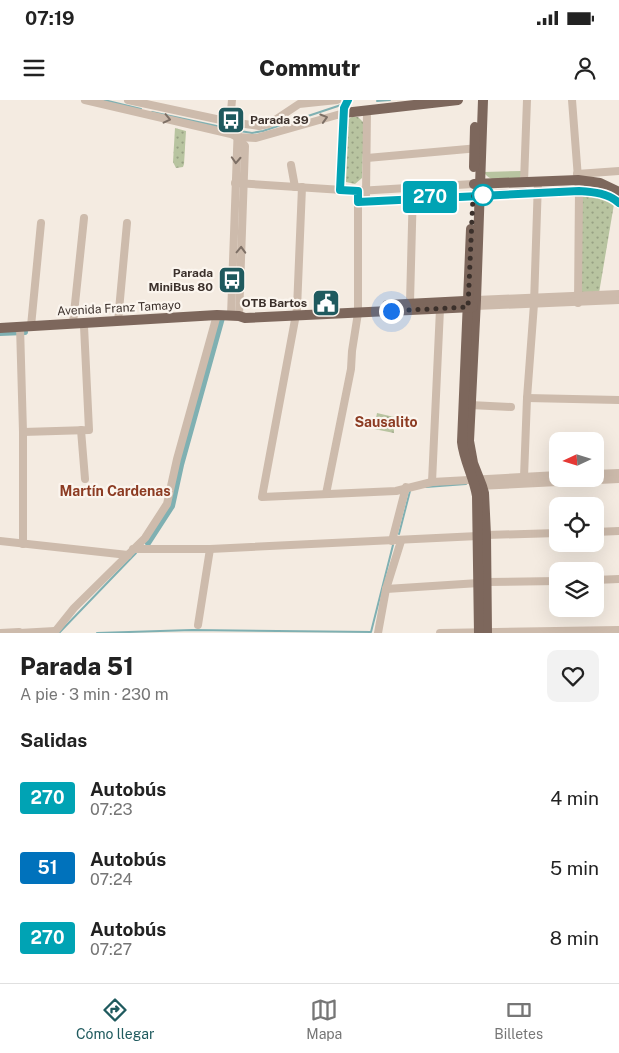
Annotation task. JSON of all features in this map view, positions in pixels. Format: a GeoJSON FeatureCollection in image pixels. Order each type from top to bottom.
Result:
{"type":"FeatureCollection","features":[{"type":"Feature","properties":{"kind":"main road"},"geometry":{"type":"LineString","coordinates":[[344,105],[458,100]]}},
{"type":"Feature","properties":{"kind":"main road"},"geometry":{"type":"LineString","coordinates":[[476,100],[478,148]]}},
{"type":"Feature","properties":{"kind":"main road"},"geometry":{"type":"LineString","coordinates":[[483,100],[476,184],[470,405],[470,448],[477,483],[482,536],[483,633]]}},
{"type":"Feature","properties":{"kind":"main road"},"geometry":{"type":"LineString","coordinates":[[476,184],[578,181],[600,184],[619,192]]}},
{"type":"Feature","properties":{"kind":"main road"},"geometry":{"type":"LineString","coordinates":[[476,196],[538,192],[578,181],[619,203]]}},
{"type":"Feature","properties":{"kind":"main road","name":"Avenida Franz Tamayo"},"geometry":{"type":"LineString","coordinates":[[358,310],[410,303],[472,304]]}},
{"type":"Feature","properties":{"kind":"main road"},"geometry":{"type":"LineString","coordinates":[[472,304],[462,442],[465,460],[477,483]]}},
{"type":"Feature","properties":{"kind":"main road","name":"Avenida Franz Tamayo"},"geometry":{"type":"LineString","coordinates":[[0,328],[217,315],[235,316],[244,313],[440,309],[472,304]]}},
{"type":"Feature","properties":{"kind":"street"},"geometry":{"type":"LineString","coordinates":[[86,100],[236,129],[256,138],[344,105]]}},
{"type":"Feature","properties":{"kind":"street"},"geometry":{"type":"LineString","coordinates":[[128,100],[144,110],[231,134],[236,129],[269,124],[300,104],[344,105]]}},
{"type":"Feature","properties":{"kind":"street"},"geometry":{"type":"LineString","coordinates":[[232,100],[236,129],[239,183],[235,316]]}},
{"type":"Feature","properties":{"kind":"street"},"geometry":{"type":"LineString","coordinates":[[524,182],[527,100]]}},
{"type":"Feature","properties":{"kind":"street"},"geometry":{"type":"LineString","coordinates":[[572,100],[578,181],[577,300]]}},
{"type":"Feature","properties":{"kind":"street"},"geometry":{"type":"LineString","coordinates":[[326,494],[351,369],[358,310],[367,104]]}},
{"type":"Feature","properties":{"kind":"street"},"geometry":{"type":"LineString","coordinates":[[340,190],[344,105]]}},
{"type":"Feature","properties":{"kind":"street"},"geometry":{"type":"LineString","coordinates":[[366,158],[478,148]]}},
{"type":"Feature","properties":{"kind":"street"},"geometry":{"type":"LineString","coordinates":[[291,165],[298,187],[296,312],[262,497],[396,490],[432,482],[477,483],[619,479]]}},
{"type":"Feature","properties":{"kind":"street"},"geometry":{"type":"LineString","coordinates":[[578,181],[619,171]]}},
{"type":"Feature","properties":{"kind":"street"},"geometry":{"type":"LineString","coordinates":[[524,477],[534,301],[538,181]]}},
{"type":"Feature","properties":{"kind":"street"},"geometry":{"type":"LineString","coordinates":[[239,183],[362,191],[476,184]]}},
{"type":"Feature","properties":{"kind":"street"},"geometry":{"type":"LineString","coordinates":[[410,303],[413,187]]}},
{"type":"Feature","properties":{"kind":"street"},"geometry":{"type":"LineString","coordinates":[[362,202],[476,196]]}},
{"type":"Feature","properties":{"kind":"street"},"geometry":{"type":"LineString","coordinates":[[23,432],[88,430],[84,326],[78,323],[84,218]]}},
{"type":"Feature","properties":{"kind":"street"},"geometry":{"type":"LineString","coordinates":[[32,326],[41,223]]}},
{"type":"Feature","properties":{"kind":"street"},"geometry":{"type":"LineString","coordinates":[[118,321],[127,223]]}},
{"type":"Feature","properties":{"kind":"street","name":"Avenida Franz Tamayo"},"geometry":{"type":"LineString","coordinates":[[577,300],[619,294]]}},
{"type":"Feature","properties":{"kind":"street","name":"Avenida Franz Tamayo"},"geometry":{"type":"LineString","coordinates":[[472,304],[619,300]]}},
{"type":"Feature","properties":{"kind":"street"},"geometry":{"type":"LineString","coordinates":[[432,482],[440,309]]}},
{"type":"Feature","properties":{"kind":"street"},"geometry":{"type":"LineString","coordinates":[[0,632],[54,632],[74,608],[145,538],[167,504],[177,459],[217,315]]}},
{"type":"Feature","properties":{"kind":"street"},"geometry":{"type":"LineString","coordinates":[[20,326],[23,432],[23,544]]}},
{"type":"Feature","properties":{"kind":"street"},"geometry":{"type":"LineString","coordinates":[[527,398],[619,400]]}},
{"type":"Feature","properties":{"kind":"street"},"geometry":{"type":"LineString","coordinates":[[470,405],[511,407]]}},
{"type":"Feature","properties":{"kind":"street"},"geometry":{"type":"LineString","coordinates":[[81,430],[84,479]]}},
{"type":"Feature","properties":{"kind":"street"},"geometry":{"type":"LineString","coordinates":[[604,474],[619,473]]}},
{"type":"Feature","properties":{"kind":"street"},"geometry":{"type":"LineString","coordinates":[[477,483],[549,476]]}},
{"type":"Feature","properties":{"kind":"street"},"geometry":{"type":"LineString","coordinates":[[392,541],[406,487]]}},
{"type":"Feature","properties":{"kind":"street"},"geometry":{"type":"LineString","coordinates":[[604,532],[619,531]]}},
{"type":"Feature","properties":{"kind":"street"},"geometry":{"type":"LineString","coordinates":[[0,541],[130,552],[210,550],[549,533]]}},
{"type":"Feature","properties":{"kind":"street"},"geometry":{"type":"LineString","coordinates":[[378,633],[386,589],[401,541]]}},
{"type":"Feature","properties":{"kind":"street"},"geometry":{"type":"LineString","coordinates":[[198,625],[210,550]]}},
{"type":"Feature","properties":{"kind":"street"},"geometry":{"type":"LineString","coordinates":[[604,580],[619,579]]}},
{"type":"Feature","properties":{"kind":"street"},"geometry":{"type":"LineString","coordinates":[[386,589],[482,582],[549,581]]}},
{"type":"Feature","properties":{"kind":"street"},"geometry":{"type":"LineString","coordinates":[[440,633],[607,632],[619,630]]}},
{"type":"Feature","properties":{"kind":"green space"},"geometry":{"type":"Polygon","coordinates":[[[352,117],[358,117],[364,123],[362,178],[355,184],[346,182],[343,178],[347,120],[352,117]]]}},
{"type":"Feature","properties":{"kind":"green space"},"geometry":{"type":"Polygon","coordinates":[[[175,128],[186,131],[184,164],[183,167],[176,168],[173,162],[175,128]]]}},
{"type":"Feature","properties":{"kind":"green space"},"geometry":{"type":"Polygon","coordinates":[[[521,171],[519,179],[505,180],[490,178],[484,172],[521,171]]]}},
{"type":"Feature","properties":{"kind":"green space"},"geometry":{"type":"Polygon","coordinates":[[[582,196],[601,198],[614,204],[599,293],[582,293],[582,196]]]}},
{"type":"Feature","properties":{"kind":"green space"},"geometry":{"type":"Polygon","coordinates":[[[377,413],[394,417],[394,433],[374,429],[377,413]]]}},
{"type":"Feature","properties":{"kind":"waterway"},"geometry":{"type":"LineString","coordinates":[[104,100],[141,109]]}},
{"type":"Feature","properties":{"kind":"waterway"},"geometry":{"type":"LineString","coordinates":[[377,101],[390,100]]}},
{"type":"Feature","properties":{"kind":"waterway"},"geometry":{"type":"LineString","coordinates":[[240,131],[252,133],[263,131],[341,105]]}},
{"type":"Feature","properties":{"kind":"waterway"},"geometry":{"type":"LineString","coordinates":[[152,112],[235,130]]}},
{"type":"Feature","properties":{"kind":"waterway"},"geometry":{"type":"LineString","coordinates":[[148,543],[172,506],[181,465],[222,318],[217,319]]}},
{"type":"Feature","properties":{"kind":"waterway"},"geometry":{"type":"LineString","coordinates":[[0,333],[25,332]]}},
{"type":"Feature","properties":{"kind":"waterway"},"geometry":{"type":"LineString","coordinates":[[426,487],[466,484]]}},
{"type":"Feature","properties":{"kind":"waterway"},"geometry":{"type":"LineString","coordinates":[[399,534],[410,491]]}},
{"type":"Feature","properties":{"kind":"waterway"},"geometry":{"type":"LineString","coordinates":[[97,633],[192,630],[371,632],[393,545]]}},
{"type":"Feature","properties":{"kind":"waterway"},"geometry":{"type":"LineString","coordinates":[[59,633],[136,553]]}},
{"type":"Feature","properties":{"kind":"bus line","name":"270"},"geometry":{"type":"LineString","coordinates":[[348,100],[344,108],[340,190],[358,191],[358,202],[579,191],[607,195],[619,203]]}},
{"type":"Feature","properties":{"kind":"place","name":"Parada 39"},"geometry":{"type":"Point","coordinates":[231,120]}},
{"type":"Feature","properties":{"kind":"place","name":"Parada MiniBus 80"},"geometry":{"type":"Point","coordinates":[232,280]}},
{"type":"Feature","properties":{"kind":"place","name":"OTB Bartos"},"geometry":{"type":"Point","coordinates":[326,303]}},
{"type":"Feature","properties":{"kind":"district","name":"Sausalito"},"geometry":{"type":"Point","coordinates":[386,422]}},
{"type":"Feature","properties":{"kind":"district","name":"Martín Cardenas"},"geometry":{"type":"Point","coordinates":[115,491]}},
{"type":"Feature","properties":{"kind":"route"},"geometry":{"type":"LineString","coordinates":[[391,311],[468,307],[473,196],[483,195]]}}]}
